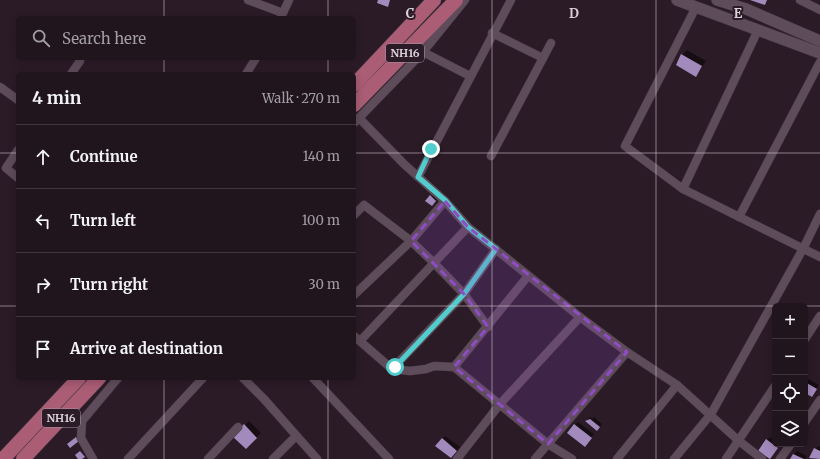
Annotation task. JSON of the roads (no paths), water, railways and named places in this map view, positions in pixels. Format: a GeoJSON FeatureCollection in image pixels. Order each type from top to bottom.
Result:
{"type":"FeatureCollection","features":[{"type":"Feature","properties":{"kind":"highway","name":"NH16"},"geometry":{"type":"LineString","coordinates":[[356,83],[434,0]]}},
{"type":"Feature","properties":{"kind":"highway","name":"NH16"},"geometry":{"type":"LineString","coordinates":[[356,115],[456,0]]}},
{"type":"Feature","properties":{"kind":"highway","name":"NH16"},"geometry":{"type":"LineString","coordinates":[[3,459],[77,380]]}},
{"type":"Feature","properties":{"kind":"highway","name":"NH16"},"geometry":{"type":"LineString","coordinates":[[23,459],[97,380]]}},
{"type":"Feature","properties":{"kind":"street"},"geometry":{"type":"LineString","coordinates":[[248,0],[282,16],[289,0]]}},
{"type":"Feature","properties":{"kind":"street"},"geometry":{"type":"LineString","coordinates":[[465,0],[423,52],[356,115],[418,177],[446,201],[468,227],[580,317],[627,352],[677,385],[711,414],[739,441],[762,459]]}},
{"type":"Feature","properties":{"kind":"street"},"geometry":{"type":"LineString","coordinates":[[418,177],[492,33],[511,0]]}},
{"type":"Feature","properties":{"kind":"street"},"geometry":{"type":"LineString","coordinates":[[677,0],[820,53]]}},
{"type":"Feature","properties":{"kind":"street"},"geometry":{"type":"LineString","coordinates":[[717,0],[746,9],[820,41]]}},
{"type":"Feature","properties":{"kind":"street"},"geometry":{"type":"LineString","coordinates":[[800,0],[820,10]]}},
{"type":"Feature","properties":{"kind":"street"},"geometry":{"type":"LineString","coordinates":[[696,7],[625,146],[683,189],[739,218],[804,247],[820,257]]}},
{"type":"Feature","properties":{"kind":"street"},"geometry":{"type":"LineString","coordinates":[[683,189],[758,30]]}},
{"type":"Feature","properties":{"kind":"street"},"geometry":{"type":"LineString","coordinates":[[492,33],[543,58]]}},
{"type":"Feature","properties":{"kind":"street"},"geometry":{"type":"LineString","coordinates":[[491,156],[551,43]]}},
{"type":"Feature","properties":{"kind":"street"},"geometry":{"type":"LineString","coordinates":[[423,52],[470,76]]}},
{"type":"Feature","properties":{"kind":"street"},"geometry":{"type":"LineString","coordinates":[[247,72],[255,60]]}},
{"type":"Feature","properties":{"kind":"street"},"geometry":{"type":"LineString","coordinates":[[72,72],[80,61]]}},
{"type":"Feature","properties":{"kind":"street"},"geometry":{"type":"LineString","coordinates":[[739,218],[820,62]]}},
{"type":"Feature","properties":{"kind":"street"},"geometry":{"type":"LineString","coordinates":[[0,87],[16,99]]}},
{"type":"Feature","properties":{"kind":"street"},"geometry":{"type":"LineString","coordinates":[[16,153],[6,168],[16,176]]}},
{"type":"Feature","properties":{"kind":"street"},"geometry":{"type":"LineString","coordinates":[[356,293],[411,240],[446,201]]}},
{"type":"Feature","properties":{"kind":"street"},"geometry":{"type":"LineString","coordinates":[[356,213],[364,204],[411,240],[464,294],[488,327]]}},
{"type":"Feature","properties":{"kind":"street"},"geometry":{"type":"LineString","coordinates":[[674,459],[711,414],[804,247],[820,214]]}},
{"type":"Feature","properties":{"kind":"street"},"geometry":{"type":"LineString","coordinates":[[468,227],[357,339],[392,369],[410,371],[426,370],[434,366],[454,367],[548,444],[572,459]]}},
{"type":"Feature","properties":{"kind":"street"},"geometry":{"type":"LineString","coordinates":[[392,369],[464,294],[496,249]]}},
{"type":"Feature","properties":{"kind":"street"},"geometry":{"type":"LineString","coordinates":[[454,367],[528,276]]}},
{"type":"Feature","properties":{"kind":"street"},"geometry":{"type":"LineString","coordinates":[[808,334],[820,316]]}},
{"type":"Feature","properties":{"kind":"street"},"geometry":{"type":"LineString","coordinates":[[457,459],[500,404],[580,317]]}},
{"type":"Feature","properties":{"kind":"street"},"geometry":{"type":"LineString","coordinates":[[534,459],[627,352]]}},
{"type":"Feature","properties":{"kind":"street"},"geometry":{"type":"LineString","coordinates":[[93,459],[81,438],[82,421],[116,380]]}},
{"type":"Feature","properties":{"kind":"street"},"geometry":{"type":"LineString","coordinates":[[128,459],[201,380]]}},
{"type":"Feature","properties":{"kind":"street"},"geometry":{"type":"LineString","coordinates":[[248,380],[261,402],[317,459]]}},
{"type":"Feature","properties":{"kind":"street"},"geometry":{"type":"LineString","coordinates":[[315,380],[389,459]]}},
{"type":"Feature","properties":{"kind":"street"},"geometry":{"type":"LineString","coordinates":[[617,459],[677,385]]}},
{"type":"Feature","properties":{"kind":"street"},"geometry":{"type":"LineString","coordinates":[[726,459],[772,391]]}},
{"type":"Feature","properties":{"kind":"street"},"geometry":{"type":"LineString","coordinates":[[808,418],[820,400]]}},
{"type":"Feature","properties":{"kind":"street"},"geometry":{"type":"LineString","coordinates":[[208,459],[238,427]]}},
{"type":"Feature","properties":{"kind":"street"},"geometry":{"type":"LineString","coordinates":[[273,459],[296,437]]}},
{"type":"Feature","properties":{"kind":"street"},"geometry":{"type":"LineString","coordinates":[[780,459],[788,447]]}}]}
